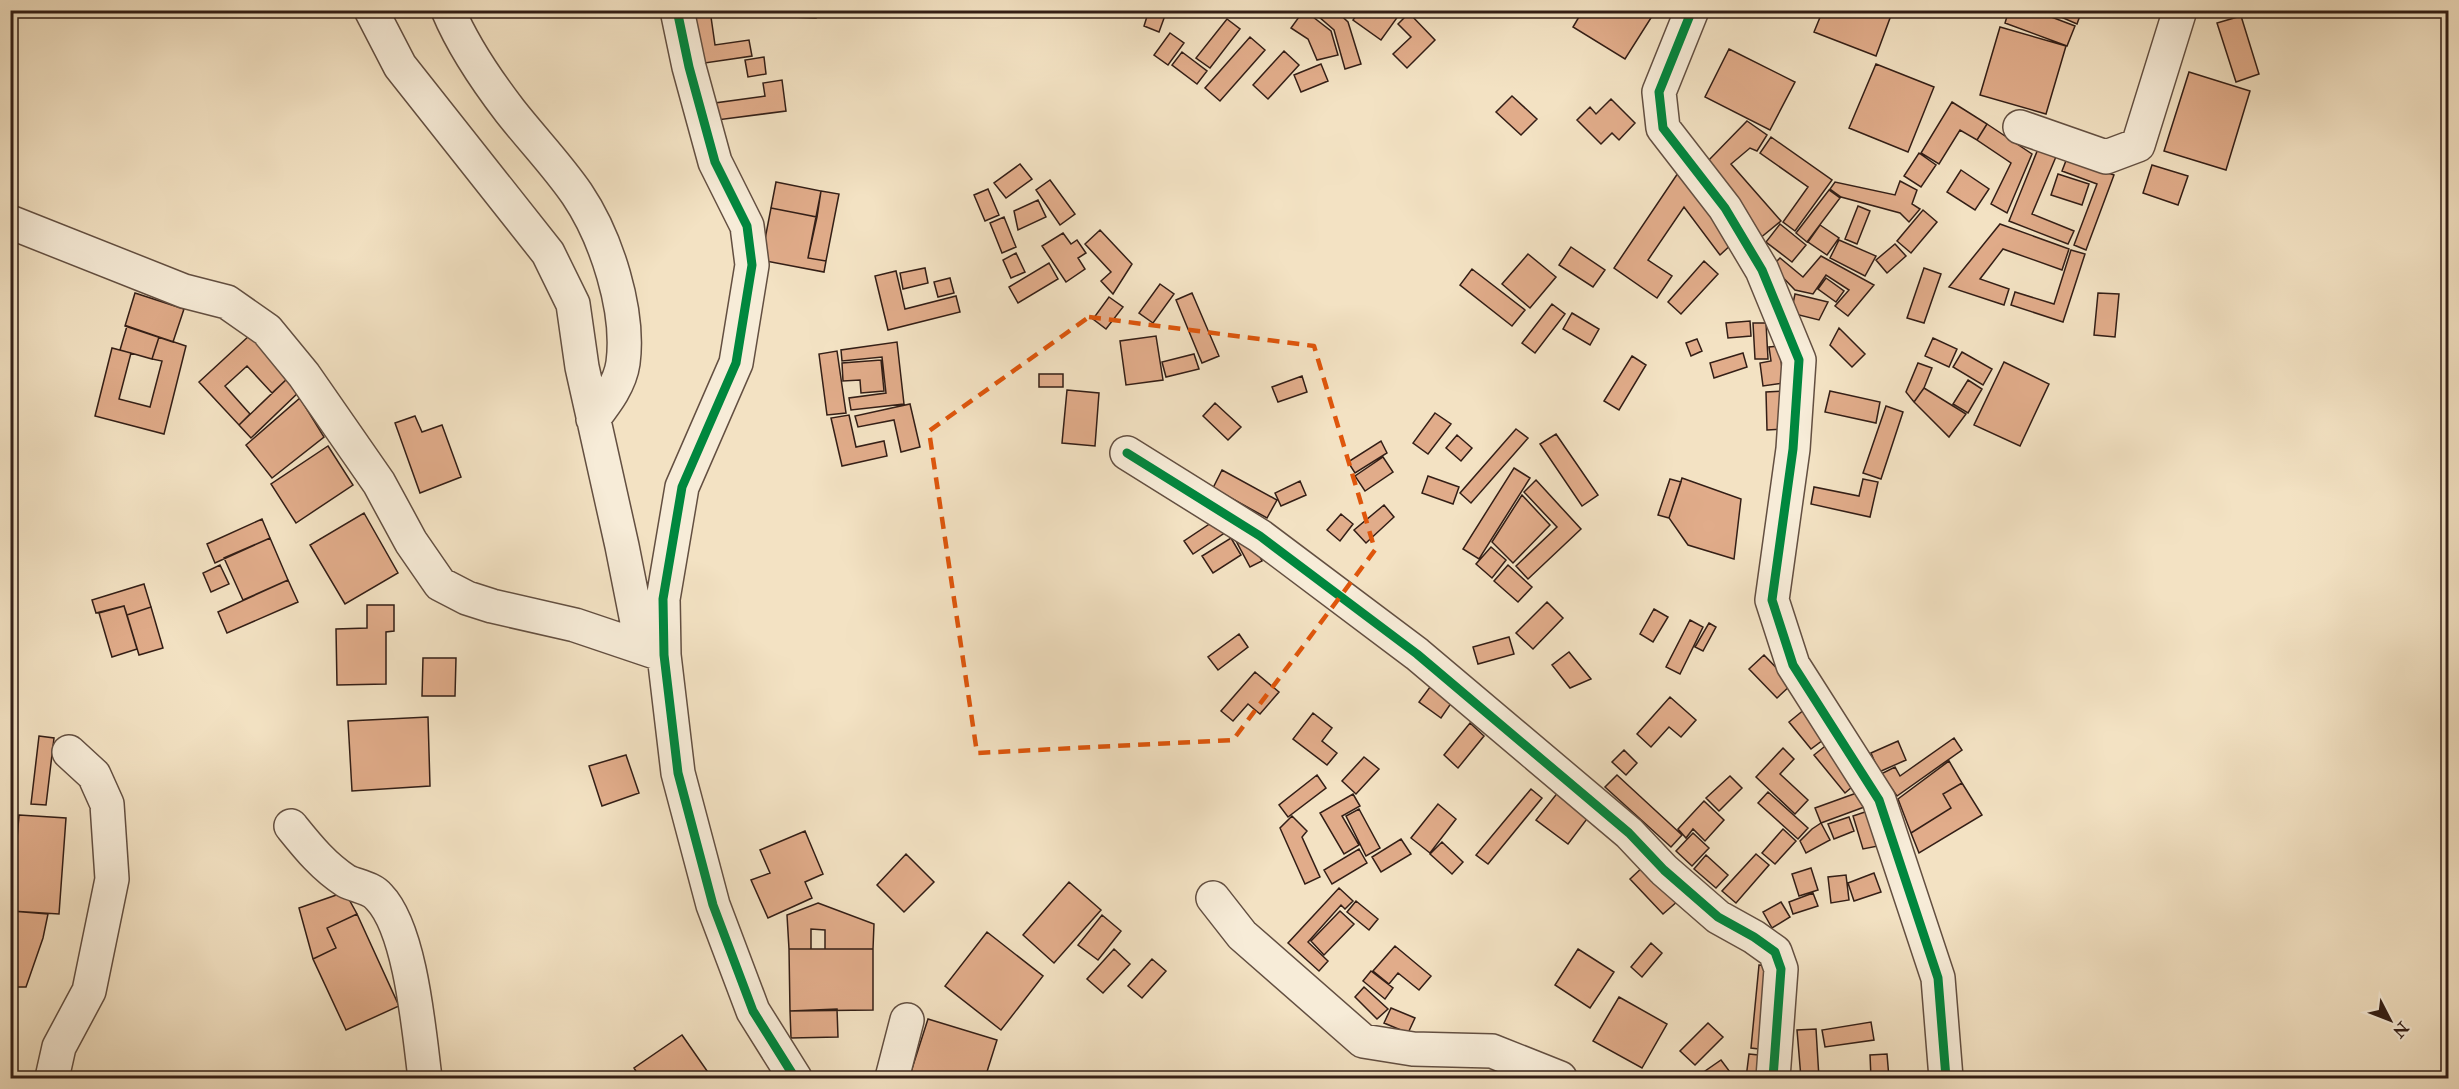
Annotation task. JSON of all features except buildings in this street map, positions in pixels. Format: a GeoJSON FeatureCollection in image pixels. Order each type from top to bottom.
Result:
{"type":"FeatureCollection","features":[{"type":"Feature","properties":{"kind":"street"},"geometry":{"type":"LineString","coordinates":[[371,10],[399,66],[548,253],[573,304],[582,367],[593,419],[653,651],[678,773],[712,905],[753,1011],[795,1078]]}},
{"type":"Feature","properties":{"kind":"street"},"geometry":{"type":"LineString","coordinates":[[448,10],[457,31],[510,111],[578,195],[610,260],[623,317],[623,364],[612,394],[593,419]]}},
{"type":"Feature","properties":{"kind":"street"},"geometry":{"type":"LineString","coordinates":[[653,651],[682,487],[736,363],[752,265],[747,226],[715,162],[689,68],[677,10]]}},
{"type":"Feature","properties":{"kind":"street"},"geometry":{"type":"LineString","coordinates":[[1692,10],[1659,92],[1663,128],[1725,208],[1762,270],[1799,360],[1793,449],[1772,600],[1793,665],[1879,800],[1938,978],[1946,1078]]}},
{"type":"Feature","properties":{"kind":"street"},"geometry":{"type":"LineString","coordinates":[[2020,127],[2106,157],[2138,145],[2180,10]]}},
{"type":"Feature","properties":{"kind":"street"},"geometry":{"type":"LineString","coordinates":[[10,222],[184,291],[227,302],[267,330],[304,375],[379,483],[411,542],[440,584],[467,598],[492,606],[575,625],[653,651]]}},
{"type":"Feature","properties":{"kind":"street"},"geometry":{"type":"LineString","coordinates":[[1127,453],[1260,536],[1417,654],[1629,833],[1664,870],[1718,917],[1775,952],[1781,969],[1773,1078]]}},
{"type":"Feature","properties":{"kind":"street"},"geometry":{"type":"LineString","coordinates":[[52,1078],[59,1047],[89,991],[112,879],[107,804],[94,775],[69,752]]}},
{"type":"Feature","properties":{"kind":"street"},"geometry":{"type":"LineString","coordinates":[[291,826],[319,862],[348,881],[378,895],[394,917],[415,999],[425,1078]]}},
{"type":"Feature","properties":{"kind":"street"},"geometry":{"type":"LineString","coordinates":[[1213,898],[1242,935],[1363,1041],[1413,1049],[1492,1051],[1560,1078]]}},
{"type":"Feature","properties":{"kind":"street"},"geometry":{"type":"LineString","coordinates":[[892,1078],[907,1020]]}},
{"type":"Feature","properties":{"kind":"highlighted area"},"geometry":{"type":"Polygon","coordinates":[[[1089,317],[1314,346],[1375,550],[1233,740],[977,753],[929,431],[1089,317]]]}},
{"type":"Feature","properties":{"kind":"cycle path"},"geometry":{"type":"LineString","coordinates":[[677,10],[689,67],[715,162],[747,226],[752,265],[736,363],[682,487],[663,599],[664,655],[678,773],[713,905],[753,1011],[795,1078]]}},
{"type":"Feature","properties":{"kind":"cycle path"},"geometry":{"type":"LineString","coordinates":[[1692,10],[1659,92],[1663,128],[1725,208],[1762,270],[1799,360],[1793,449],[1772,600],[1793,665],[1879,800],[1938,978],[1946,1078]]}},
{"type":"Feature","properties":{"kind":"cycle path"},"geometry":{"type":"LineString","coordinates":[[1127,453],[1260,536],[1417,654],[1629,833],[1664,870],[1718,917],[1775,952],[1781,969],[1773,1078]]}}]}
